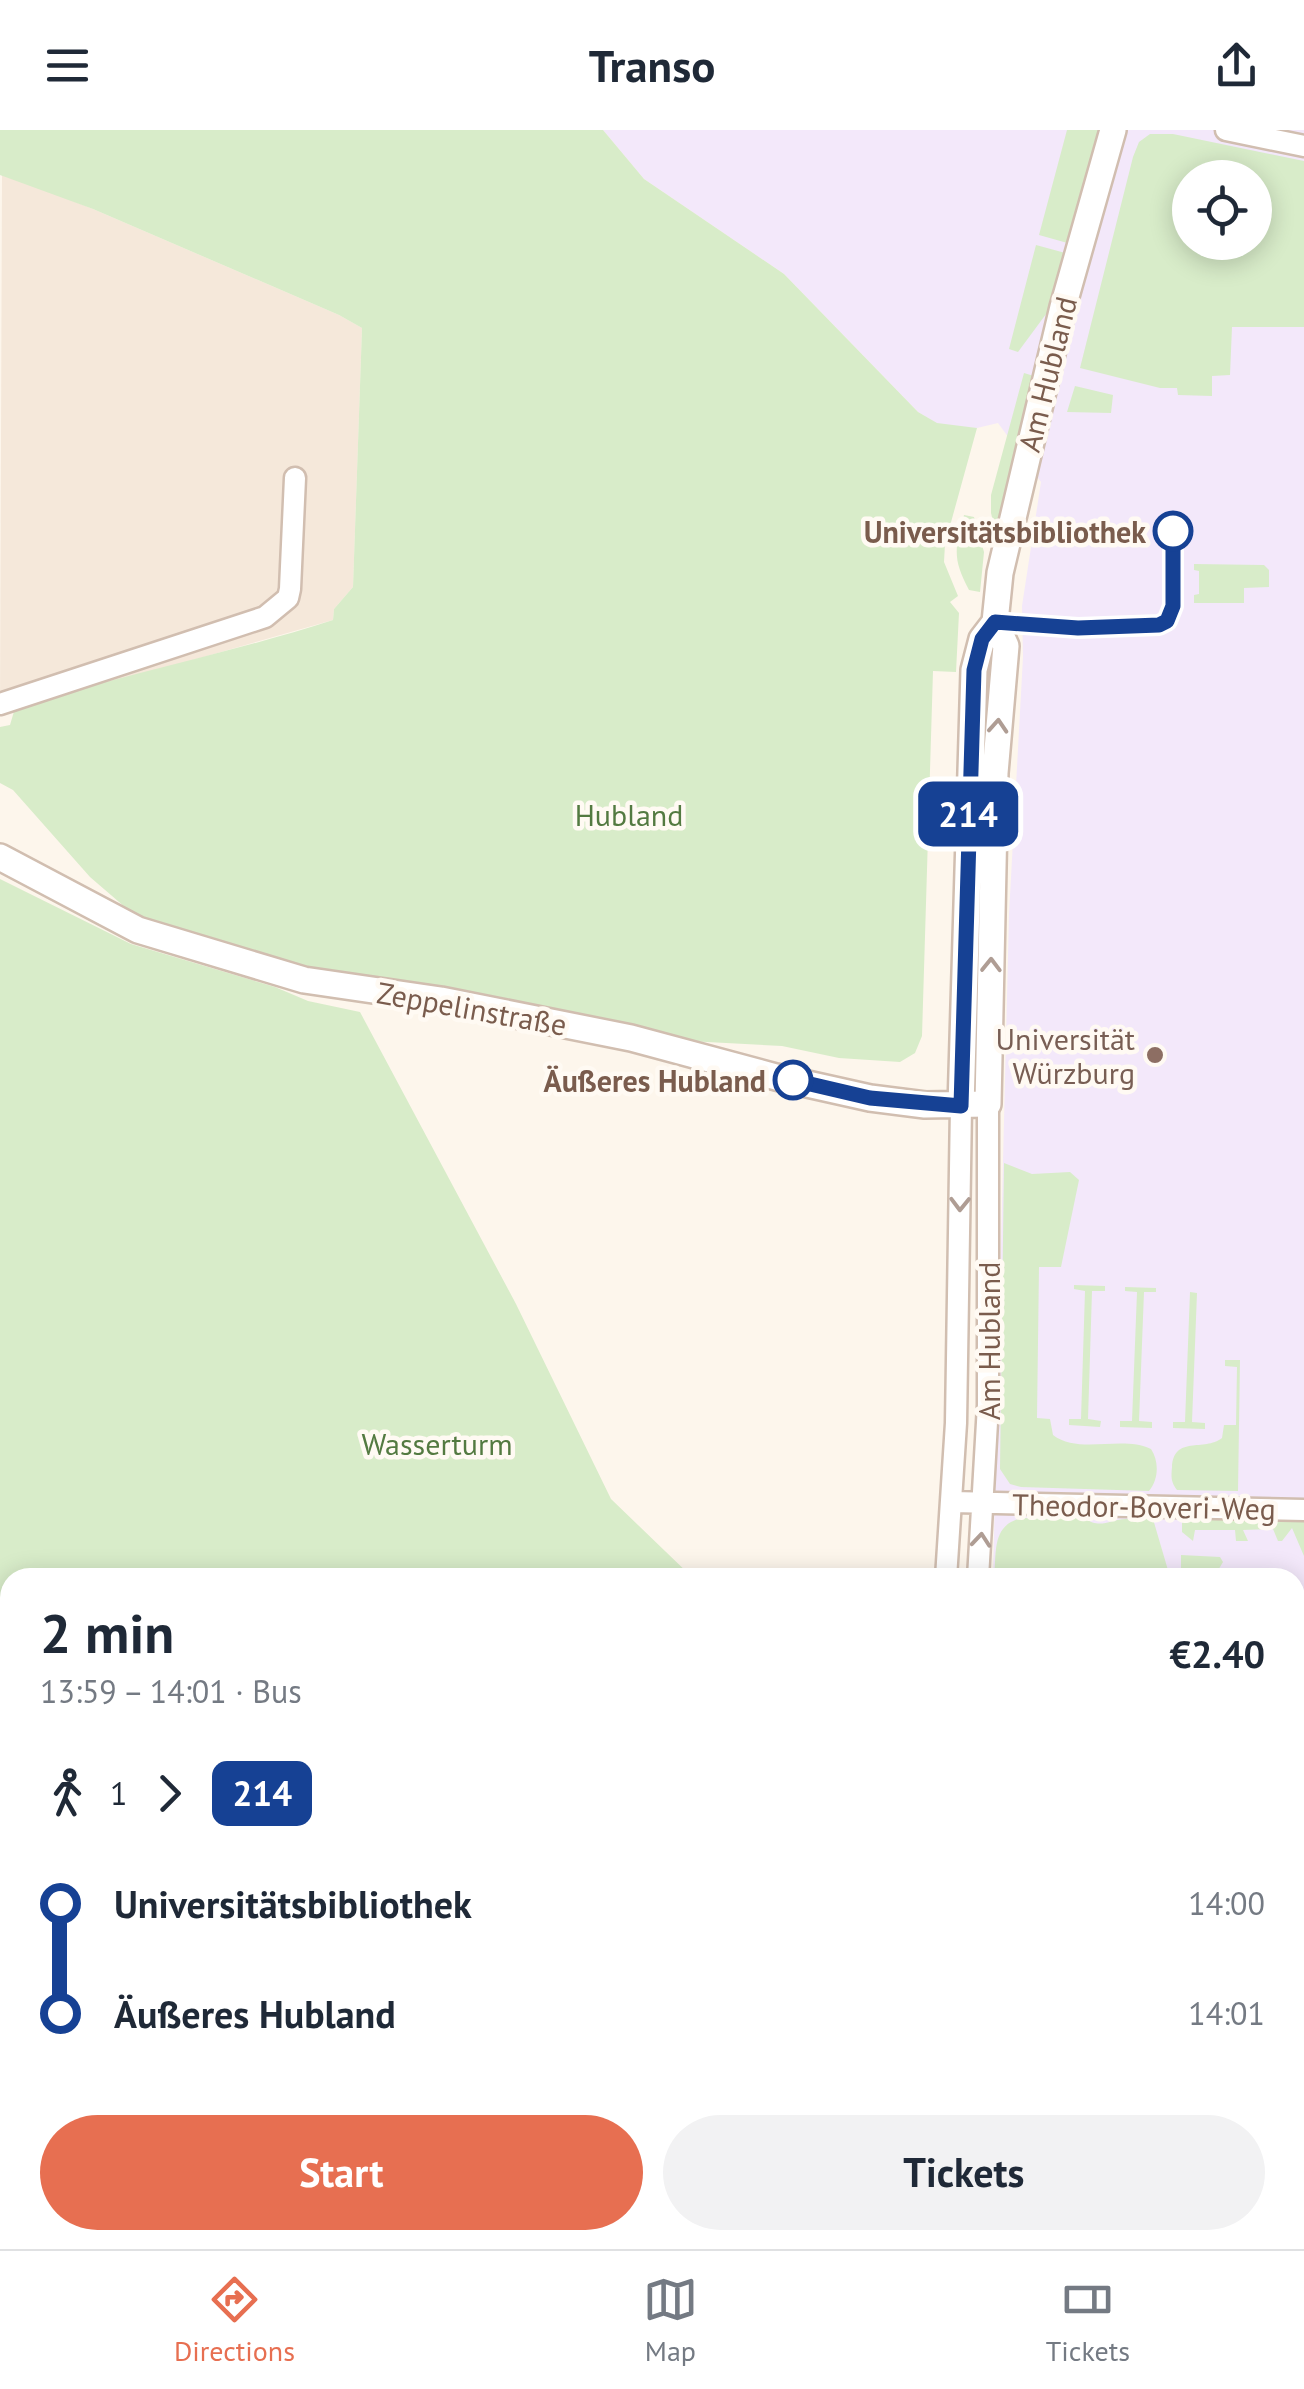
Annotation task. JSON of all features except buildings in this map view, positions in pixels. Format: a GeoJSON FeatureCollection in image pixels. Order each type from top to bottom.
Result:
{"type":"FeatureCollection","features":[{"type":"Feature","properties":{"kind":"street","name":"Am Hubland"},"geometry":{"type":"LineString","coordinates":[[947,1568],[952,1502],[974,670],[982,639],[995,622],[1004,550],[1023,468],[1113,130]]}},
{"type":"Feature","properties":{"kind":"street"},"geometry":{"type":"LineString","coordinates":[[1226,130],[1304,146]]}},
{"type":"Feature","properties":{"kind":"street"},"geometry":{"type":"LineString","coordinates":[[0,704],[239,626],[279,608],[290,589],[295,478]]}},
{"type":"Feature","properties":{"kind":"street","name":"Am Hubland"},"geometry":{"type":"LineString","coordinates":[[979,1568],[988,1405],[988,1104],[995,774],[1006,646],[995,622]]}},
{"type":"Feature","properties":{"kind":"street","name":"Zeppelinstraße"},"geometry":{"type":"LineString","coordinates":[[0,858],[138,930],[304,980],[441,1000],[631,1038],[776,1078],[870,1098],[961,1106]]}},
{"type":"Feature","properties":{"kind":"street"},"geometry":{"type":"LineString","coordinates":[[961,1106],[988,1104]]}},
{"type":"Feature","properties":{"kind":"street","name":"Theodor-Boveri-Weg"},"geometry":{"type":"LineString","coordinates":[[952,1502],[1304,1510]]}},
{"type":"Feature","properties":{"kind":"shaded area","name":"Universität Würzburg"},"geometry":{"type":"Polygon","coordinates":[[[603,130],[1304,130],[1304,1568],[993,1568],[1009,914],[1023,657],[1022,606],[1041,482],[998,423],[977,428],[955,427],[936,423],[918,412],[784,274],[644,179],[603,130]]]}},
{"type":"Feature","properties":{"kind":"shaded area"},"geometry":{"type":"Polygon","coordinates":[[[2,173],[362,328],[353,587],[334,609],[333,620],[15,711],[0,710],[2,173]]]}},
{"type":"Feature","properties":{"kind":"green space","name":"Hubland"},"geometry":{"type":"Polygon","coordinates":[[[0,130],[603,130],[644,179],[784,274],[918,412],[937,423],[977,428],[945,544],[944,562],[958,596],[950,602],[959,613],[956,672],[933,671],[922,1036],[915,1053],[900,1062],[839,1058],[782,1046],[631,1038],[304,980],[125,925],[126,908],[90,877],[13,790],[0,783],[0,727],[10,725],[15,708],[333,620],[334,609],[353,587],[362,328],[93,209],[0,175],[0,130]]]}},
{"type":"Feature","properties":{"kind":"green space"},"geometry":{"type":"Polygon","coordinates":[[[1067,130],[1101,130],[1071,244],[1039,235],[1067,130]]]}},
{"type":"Feature","properties":{"kind":"green space"},"geometry":{"type":"Polygon","coordinates":[[[1150,134],[1173,134],[1304,161],[1304,327],[1232,327],[1230,375],[1212,376],[1212,396],[1178,395],[1177,388],[1160,388],[1080,368],[1139,142],[1150,134]]]}},
{"type":"Feature","properties":{"kind":"green space"},"geometry":{"type":"Polygon","coordinates":[[[1036,245],[1069,254],[1052,306],[1018,352],[1009,349],[1036,245]]]}},
{"type":"Feature","properties":{"kind":"green space"},"geometry":{"type":"Polygon","coordinates":[[[1024,373],[1037,377],[995,530],[991,495],[1024,373]]]}},
{"type":"Feature","properties":{"kind":"green space"},"geometry":{"type":"Polygon","coordinates":[[[1075,386],[1113,395],[1111,413],[1067,412],[1075,386]]]}},
{"type":"Feature","properties":{"kind":"green space"},"geometry":{"type":"Polygon","coordinates":[[[964,515],[974,517],[984,552],[980,592],[969,590],[958,561],[957,545],[964,515]]]}},
{"type":"Feature","properties":{"kind":"green space"},"geometry":{"type":"Polygon","coordinates":[[[1194,564],[1264,565],[1269,570],[1269,587],[1244,588],[1244,603],[1194,603],[1194,595],[1199,594],[1199,571],[1194,570],[1194,564]]]}},
{"type":"Feature","properties":{"kind":"green space","name":"Wasserturm"},"geometry":{"type":"Polygon","coordinates":[[[0,879],[131,944],[275,987],[308,1001],[360,1012],[516,1304],[611,1499],[683,1568],[0,1568],[0,879]]]}},
{"type":"Feature","properties":{"kind":"green space"},"geometry":{"type":"Polygon","coordinates":[[[1004,1163],[1032,1174],[1070,1172],[1079,1180],[1061,1267],[1039,1267],[1037,1418],[1050,1419],[1053,1435],[1063,1441],[1151,1449],[1157,1470],[1149,1491],[1021,1487],[1010,1484],[1000,1469],[1004,1163]]]}},
{"type":"Feature","properties":{"kind":"green space"},"geometry":{"type":"Polygon","coordinates":[[[1074,1285],[1105,1286],[1105,1291],[1092,1291],[1088,1419],[1101,1421],[1100,1427],[1069,1425],[1069,1419],[1081,1419],[1085,1291],[1074,1289],[1074,1285]]]}},
{"type":"Feature","properties":{"kind":"green space"},"geometry":{"type":"Polygon","coordinates":[[[1125,1287],[1156,1288],[1156,1292],[1144,1292],[1139,1421],[1152,1422],[1152,1428],[1120,1427],[1120,1421],[1132,1421],[1137,1292],[1125,1291],[1125,1287]]]}},
{"type":"Feature","properties":{"kind":"green space"},"geometry":{"type":"Polygon","coordinates":[[[1190,1292],[1197,1293],[1192,1422],[1205,1423],[1205,1429],[1173,1428],[1173,1422],[1185,1422],[1190,1292]]]}},
{"type":"Feature","properties":{"kind":"green space"},"geometry":{"type":"Polygon","coordinates":[[[1225,1360],[1240,1360],[1238,1491],[1177,1490],[1172,1474],[1178,1451],[1215,1442],[1222,1438],[1224,1425],[1236,1425],[1237,1367],[1225,1366],[1225,1360]]]}},
{"type":"Feature","properties":{"kind":"green space"},"geometry":{"type":"Polygon","coordinates":[[[1022,1518],[1085,1518],[1100,1524],[1120,1519],[1153,1519],[1167,1568],[995,1568],[1000,1533],[1022,1518]]]}},
{"type":"Feature","properties":{"kind":"green space"},"geometry":{"type":"Polygon","coordinates":[[[1182,1519],[1304,1521],[1304,1556],[1292,1528],[1282,1541],[1278,1541],[1273,1529],[1243,1530],[1248,1541],[1236,1541],[1235,1530],[1195,1530],[1193,1541],[1182,1532],[1182,1519]]]}},
{"type":"Feature","properties":{"kind":"green space"},"geometry":{"type":"Polygon","coordinates":[[[1181,1555],[1220,1557],[1223,1562],[1219,1568],[1181,1568],[1181,1555]]]}},
{"type":"Feature","properties":{"kind":"bus line","name":"214"},"geometry":{"type":"LineString","coordinates":[[793,1080],[870,1098],[961,1106],[969,762],[974,670],[982,639],[995,622],[1078,628],[1159,625],[1167,621],[1173,606],[1173,531]]}},
{"type":"Feature","properties":{"kind":"place","name":"Universitätsbibliothek"},"geometry":{"type":"Point","coordinates":[1173,531]}},
{"type":"Feature","properties":{"kind":"place","name":"Universität Würzburg"},"geometry":{"type":"Point","coordinates":[1155,1055]}},
{"type":"Feature","properties":{"kind":"place","name":"Äußeres Hubland"},"geometry":{"type":"Point","coordinates":[793,1080]}}]}
